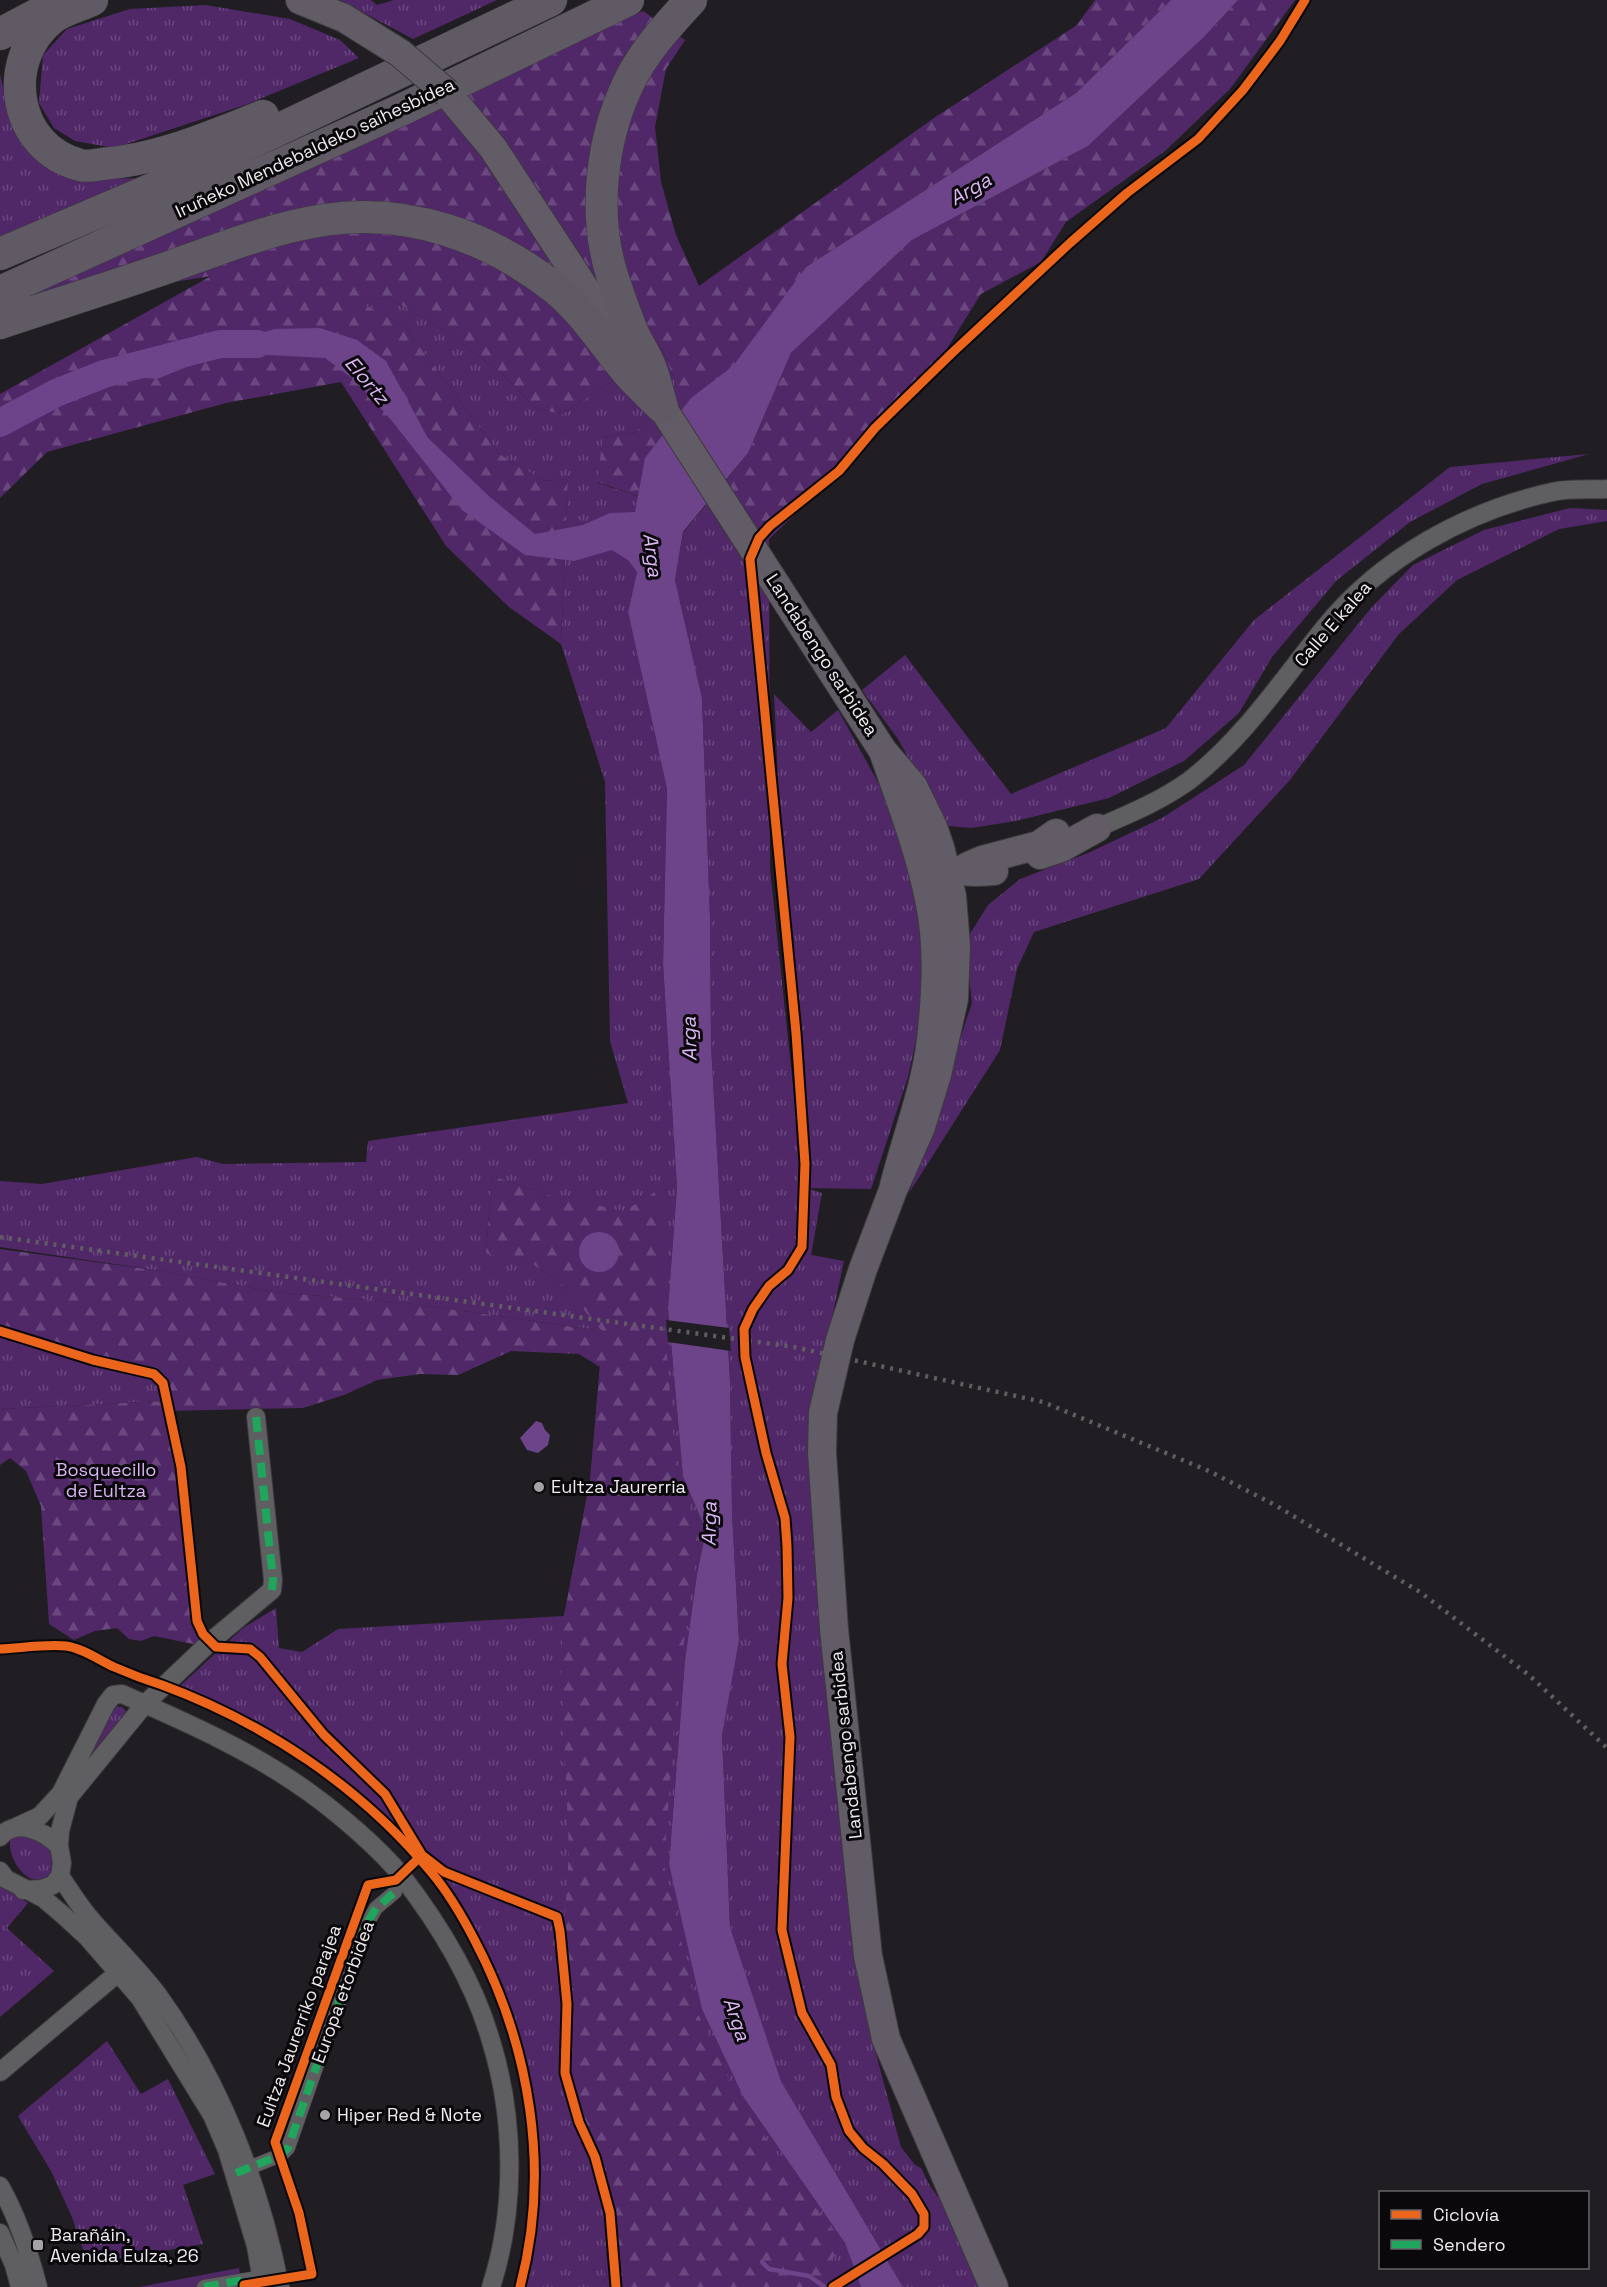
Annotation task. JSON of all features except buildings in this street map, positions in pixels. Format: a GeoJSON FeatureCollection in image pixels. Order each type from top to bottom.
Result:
{"type":"FeatureCollection","features":[{"type":"Feature","properties":{"kind":"highway"},"geometry":{"type":"LineString","coordinates":[[0,34],[29,16],[70,0]]}},
{"type":"Feature","properties":{"kind":"highway"},"geometry":{"type":"LineString","coordinates":[[92,0],[51,18],[33,37],[22,54],[16,82],[20,112],[34,136],[56,156],[82,166],[127,162],[197,142],[325,92],[368,87]]}},
{"type":"Feature","properties":{"kind":"highway"},"geometry":{"type":"LineString","coordinates":[[300,0],[344,18],[400,53],[447,93],[493,148],[620,340]]}},
{"type":"Feature","properties":{"kind":"highway","name":"Iruñeko Mendebaldeko saihesbidea"},"geometry":{"type":"LineString","coordinates":[[0,255],[164,184],[551,0]]}},
{"type":"Feature","properties":{"kind":"highway","name":"Iruñeko Mendebaldeko saihesbidea"},"geometry":{"type":"LineString","coordinates":[[0,292],[404,109],[627,0]]}},
{"type":"Feature","properties":{"kind":"highway"},"geometry":{"type":"LineString","coordinates":[[662,407],[630,375],[620,340],[602,226],[603,171],[612,130],[629,83],[648,51],[691,0]]}},
{"type":"Feature","properties":{"kind":"highway"},"geometry":{"type":"LineString","coordinates":[[0,324],[258,235],[323,220],[356,217],[391,218],[428,224],[460,233],[489,246],[528,269],[557,290],[585,316],[620,340]]}},
{"type":"Feature","properties":{"kind":"highway","name":"Landabengo sarbidea"},"geometry":{"type":"LineString","coordinates":[[662,407],[883,751]]}},
{"type":"Feature","properties":{"kind":"highway"},"geometry":{"type":"LineString","coordinates":[[883,751],[913,786],[933,826],[950,873],[956,946],[954,999],[948,1036],[921,1127],[893,1190]]}},
{"type":"Feature","properties":{"kind":"highway"},"geometry":{"type":"LineString","coordinates":[[883,751],[902,788],[924,847],[950,873],[994,871],[1061,848],[1097,828]]}},
{"type":"Feature","properties":{"kind":"highway"},"geometry":{"type":"LineString","coordinates":[[883,751],[930,900],[935,950],[929,1051],[893,1190]]}},
{"type":"Feature","properties":{"kind":"highway"},"geometry":{"type":"LineString","coordinates":[[933,826],[957,844],[972,848],[1038,834],[1097,828]]}},
{"type":"Feature","properties":{"kind":"highway"},"geometry":{"type":"LineString","coordinates":[[934,994],[942,976],[940,915],[943,891],[950,873],[982,860],[1039,845],[1056,833]]}},
{"type":"Feature","properties":{"kind":"highway"},"geometry":{"type":"LineString","coordinates":[[955,928],[967,897],[994,871]]}},
{"type":"Feature","properties":{"kind":"highway","name":"Landabengo sarbidea"},"geometry":{"type":"LineString","coordinates":[[893,1190],[863,1269],[840,1340],[824,1413],[822,1452],[834,1629],[868,1956],[886,2039],[994,2287]]}},
{"type":"Feature","properties":{"kind":"street","name":"Calle E kalea"},"geometry":{"type":"LineString","coordinates":[[1097,828],[1149,806],[1188,781],[1219,755],[1264,706],[1327,625],[1372,579],[1419,545],[1496,507],[1555,491],[1607,489]]}},
{"type":"Feature","properties":{"kind":"street"},"geometry":{"type":"LineString","coordinates":[[23,1890],[42,1889],[53,1885],[60,1875],[62,1863],[59,1846],[69,1797],[145,1704],[210,1642],[272,1590],[273,1580],[256,1417]]}},
{"type":"Feature","properties":{"kind":"street"},"geometry":{"type":"LineString","coordinates":[[5,1832],[40,1816],[62,1793],[106,1704],[113,1695],[122,1694],[177,1717],[244,1751],[310,1794],[359,1835],[400,1875],[430,1917],[468,1981],[492,2042],[506,2112],[509,2182],[502,2249],[491,2287]]}},
{"type":"Feature","properties":{"kind":"street"},"geometry":{"type":"LineString","coordinates":[[5,1832],[37,1830],[59,1846]]}},
{"type":"Feature","properties":{"kind":"street"},"geometry":{"type":"LineString","coordinates":[[0,1871],[6,1879],[23,1890],[50,1903],[88,1938],[140,1998],[206,2105],[242,2170],[263,2282],[204,2287]]}},
{"type":"Feature","properties":{"kind":"street"},"geometry":{"type":"LineString","coordinates":[[60,1875],[87,1915],[140,1973],[183,2032],[215,2092],[276,2263],[280,2287]]}},
{"type":"Feature","properties":{"kind":"street","name":"Europa etorbidea"},"geometry":{"type":"LineString","coordinates":[[242,2170],[281,2155],[288,2148],[365,1927],[376,1908],[395,1892]]}},
{"type":"Feature","properties":{"kind":"street"},"geometry":{"type":"LineString","coordinates":[[0,2072],[118,1972]]}},
{"type":"Feature","properties":{"kind":"street"},"geometry":{"type":"LineString","coordinates":[[0,2186],[12,2206],[29,2252],[38,2287]]}},
{"type":"Feature","properties":{"kind":"street"},"geometry":{"type":"LineString","coordinates":[[0,2233],[14,2265],[20,2287]]}},
{"type":"Feature","properties":{"kind":"green space"},"geometry":{"type":"Polygon","coordinates":[[[340,0],[371,0],[377,5],[394,0],[497,0],[413,39],[340,0]]]}},
{"type":"Feature","properties":{"kind":"green space"},"geometry":{"type":"Polygon","coordinates":[[[1095,0],[1171,0],[1076,93],[806,267],[653,501],[597,482],[603,437],[636,432],[676,384],[662,348],[562,414],[537,409],[501,373],[442,329],[388,297],[361,303],[404,326],[499,454],[544,481],[568,479],[561,644],[509,607],[446,546],[341,382],[226,403],[47,452],[0,498],[0,394],[211,276],[2,310],[51,284],[424,117],[516,68],[643,11],[685,40],[666,69],[655,127],[661,182],[676,235],[699,286],[934,118],[1077,25],[1095,0]]]}},
{"type":"Feature","properties":{"kind":"green space"},"geometry":{"type":"Polygon","coordinates":[[[1238,0],[1295,0],[1230,89],[1165,151],[1066,222],[1041,262],[981,294],[939,361],[851,461],[769,539],[724,483],[748,453],[791,353],[912,240],[1088,146],[1204,37],[1238,0]]]}},
{"type":"Feature","properties":{"kind":"green space"},"geometry":{"type":"Polygon","coordinates":[[[205,5],[290,19],[340,40],[359,58],[245,105],[114,148],[75,141],[54,128],[39,103],[43,55],[67,29],[130,9],[205,5]]]}},
{"type":"Feature","properties":{"kind":"green space"},"geometry":{"type":"Polygon","coordinates":[[[0,74],[7,105],[90,180],[136,178],[0,237],[0,74]]]}},
{"type":"Feature","properties":{"kind":"green space"},"geometry":{"type":"Polygon","coordinates":[[[388,297],[442,329],[501,373],[537,409],[562,414],[662,348],[676,384],[636,432],[603,437],[598,483],[653,501],[628,612],[667,789],[663,964],[677,1187],[668,1308],[683,1477],[706,1530],[697,1574],[685,1660],[669,1864],[744,2098],[845,2243],[861,2287],[671,2287],[554,1924],[553,1945],[566,2005],[567,2073],[610,2213],[604,2287],[521,2287],[535,2229],[538,2121],[488,1954],[445,1879],[374,1806],[295,1746],[179,1687],[243,1628],[276,1608],[279,1648],[302,1652],[338,1629],[564,1616],[590,1481],[603,1331],[406,1303],[274,1292],[161,1271],[0,1247],[0,1181],[42,1184],[197,1157],[223,1164],[366,1162],[368,1141],[628,1103],[610,1041],[605,782],[561,644],[568,479],[544,481],[499,454],[404,326],[360,303],[388,297]],[[492,1176],[486,1252],[534,1265],[561,1283],[602,1330],[549,1195],[492,1176]]]}},
{"type":"Feature","properties":{"kind":"green space"},"geometry":{"type":"Polygon","coordinates":[[[1589,454],[1482,484],[1410,522],[1336,581],[1272,657],[1239,713],[1184,761],[1109,798],[1016,821],[971,828],[948,826],[935,807],[898,739],[862,690],[905,655],[1011,794],[1166,728],[1254,620],[1450,467],[1589,454]]]}},
{"type":"Feature","properties":{"kind":"green space"},"geometry":{"type":"Polygon","coordinates":[[[724,483],[769,539],[770,869],[803,1181],[804,1164],[796,1033],[785,931],[774,694],[811,732],[838,710],[889,802],[929,919],[925,999],[908,1077],[871,1189],[807,1188],[822,1193],[811,1255],[844,1261],[829,1332],[845,1826],[869,2028],[901,2147],[915,2165],[921,2168],[930,2186],[956,2221],[978,2287],[903,2287],[781,2081],[730,1927],[722,1736],[739,1639],[732,1513],[730,1381],[711,1045],[710,917],[702,698],[675,580],[683,533],[724,483]]]}},
{"type":"Feature","properties":{"kind":"green space"},"geometry":{"type":"Polygon","coordinates":[[[1570,508],[1607,510],[1607,521],[1559,529],[1457,580],[1399,634],[1290,780],[1199,879],[1034,932],[1017,969],[1000,1050],[909,1193],[972,1003],[965,942],[988,905],[1020,879],[1088,853],[1162,818],[1244,765],[1371,608],[1413,565],[1484,530],[1570,508]]]}},
{"type":"Feature","properties":{"kind":"green space","name":"Bosquecillo de Eultza"},"geometry":{"type":"Polygon","coordinates":[[[492,1176],[549,1195],[624,1211],[660,1189],[663,1308],[677,1479],[700,1532],[676,1697],[664,1865],[697,2012],[740,2102],[842,2245],[812,2287],[604,2287],[610,2213],[573,2119],[565,2073],[567,2004],[553,1945],[554,1924],[557,1917],[565,1916],[569,1851],[561,1662],[564,1616],[590,1481],[600,1367],[579,1354],[511,1351],[458,1375],[420,1374],[377,1380],[344,1395],[303,1408],[165,1411],[180,1496],[184,1556],[195,1630],[203,1641],[198,1645],[154,1636],[141,1641],[129,1639],[117,1628],[95,1631],[74,1640],[49,1624],[41,1506],[26,1471],[10,1458],[0,1465],[0,1409],[164,1401],[163,1383],[138,1369],[93,1360],[0,1331],[0,1249],[161,1271],[274,1292],[406,1303],[602,1331],[561,1283],[534,1265],[486,1253],[492,1176]]]}},
{"type":"Feature","properties":{"kind":"green space"},"geometry":{"type":"Polygon","coordinates":[[[0,1329],[140,1369],[165,1382],[164,1401],[0,1409],[0,1329]]]}},
{"type":"Feature","properties":{"kind":"green space"},"geometry":{"type":"Polygon","coordinates":[[[109,1707],[122,1707],[127,1712],[72,1787],[109,1707]]]}},
{"type":"Feature","properties":{"kind":"green space"},"geometry":{"type":"Polygon","coordinates":[[[28,1836],[47,1847],[54,1857],[54,1868],[45,1877],[36,1880],[27,1877],[20,1870],[11,1851],[10,1843],[13,1837],[28,1836]]]}},
{"type":"Feature","properties":{"kind":"green space"},"geometry":{"type":"Polygon","coordinates":[[[0,1884],[28,1903],[7,1928],[54,1971],[0,2017],[0,1884]]]}},
{"type":"Feature","properties":{"kind":"green space"},"geometry":{"type":"Polygon","coordinates":[[[107,2041],[141,2094],[168,2079],[215,2174],[183,2185],[203,2244],[88,2264],[72,2217],[51,2171],[18,2116],[107,2041]]]}},
{"type":"Feature","properties":{"kind":"green space"},"geometry":{"type":"Polygon","coordinates":[[[239,2268],[242,2287],[139,2287],[239,2268]]]}},
{"type":"Feature","properties":{"kind":"water","name":"Arga"},"geometry":{"type":"Polygon","coordinates":[[[1171,0],[1238,0],[1204,37],[1088,146],[912,240],[791,353],[748,453],[683,532],[675,580],[702,698],[710,917],[711,1045],[730,1381],[732,1513],[739,1640],[722,1736],[730,1927],[781,2081],[903,2287],[861,2287],[845,2243],[744,2098],[702,2009],[669,1864],[685,1660],[697,1574],[706,1530],[683,1477],[668,1308],[677,1187],[663,964],[667,789],[628,612],[637,572],[628,560],[612,550],[574,561],[525,555],[462,510],[392,421],[357,382],[325,358],[250,354],[211,357],[157,379],[104,374],[275,329],[320,328],[357,340],[386,361],[428,438],[491,498],[535,534],[583,525],[610,513],[635,512],[645,458],[691,398],[733,366],[806,267],[1076,93],[1171,0]]]}},
{"type":"Feature","properties":{"kind":"water"},"geometry":{"type":"Polygon","coordinates":[[[599,1232],[607,1233],[613,1238],[618,1244],[618,1260],[613,1266],[607,1271],[599,1272],[591,1271],[585,1266],[580,1260],[579,1252],[580,1244],[585,1238],[591,1233],[599,1232]]]}},
{"type":"Feature","properties":{"kind":"water"},"geometry":{"type":"Polygon","coordinates":[[[536,1421],[542,1423],[550,1435],[548,1445],[538,1453],[527,1450],[520,1438],[536,1421]]]}},
{"type":"Feature","properties":{"kind":"pier"},"geometry":{"type":"Polygon","coordinates":[[[666,1320],[729,1328],[731,1351],[668,1342],[666,1320]]]}},
{"type":"Feature","properties":{"kind":"waterway","name":"Elortz"},"geometry":{"type":"LineString","coordinates":[[0,423],[56,393],[104,374],[220,344],[257,344]]}},
{"type":"Feature","properties":{"kind":"waterway"},"geometry":{"type":"LineString","coordinates":[[762,2262],[769,2269],[809,2276],[825,2287]]}},
{"type":"Feature","properties":{"kind":"railway"},"geometry":{"type":"LineString","coordinates":[[0,1237],[794,1347],[1043,1402],[1209,1471],[1275,1505],[1420,1592],[1529,1675],[1607,1748]]}},
{"type":"Feature","properties":{"kind":"marked path"},"geometry":{"type":"LineString","coordinates":[[256,1417],[273,1580],[272,1590]]}},
{"type":"Feature","properties":{"kind":"marked path"},"geometry":{"type":"LineString","coordinates":[[236,2173],[281,2155],[288,2148],[365,1927],[376,1908],[395,1892]]}},
{"type":"Feature","properties":{"kind":"marked path"},"geometry":{"type":"LineString","coordinates":[[204,2287],[248,2279]]}},
{"type":"Feature","properties":{"kind":"cycle path"},"geometry":{"type":"LineString","coordinates":[[833,2287],[918,2234],[924,2227],[924,2214],[912,2194],[883,2164],[863,2148],[849,2131],[836,2097],[831,2065],[802,2013],[782,1930],[790,1737],[782,1664],[788,1598],[787,1546],[785,1518],[766,1453],[745,1357],[744,1329],[753,1309],[769,1286],[788,1270],[802,1247],[805,1164],[796,1033],[750,559],[759,538],[770,526],[839,471],[875,428],[952,353],[1127,193],[1198,139],[1243,90],[1280,41],[1305,0]]}},
{"type":"Feature","properties":{"kind":"cycle path"},"geometry":{"type":"LineString","coordinates":[[0,1331],[93,1360],[154,1374],[163,1383],[181,1467],[197,1621],[203,1634],[216,1647],[250,1649],[260,1657],[324,1735],[385,1794],[422,1855],[444,1872],[557,1917],[567,2004],[565,2073],[579,2122],[595,2157],[610,2213],[616,2287]]}},
{"type":"Feature","properties":{"kind":"cycle path"},"geometry":{"type":"LineString","coordinates":[[0,1649],[50,1645],[72,1647],[120,1670],[200,1700],[238,1718],[274,1738],[342,1785],[404,1841],[431,1872],[460,1913],[474,1939],[509,2022],[521,2065],[530,2109],[534,2153],[534,2198],[529,2243],[520,2287]]}},
{"type":"Feature","properties":{"kind":"cycle path","name":"Eultza Jaurerriko parajea"},"geometry":{"type":"LineString","coordinates":[[244,2285],[312,2274],[299,2213],[275,2142],[368,1885],[396,1880],[422,1855]]}},
{"type":"Feature","properties":{"kind":"place","name":"Eultza Jaurerria"},"geometry":{"type":"Point","coordinates":[539,1487]}},
{"type":"Feature","properties":{"kind":"place","name":"Hiper Red & Note"},"geometry":{"type":"Point","coordinates":[325,2115]}},
{"type":"Feature","properties":{"kind":"place","name":"Barañáin, Avenida Eulza, 26"},"geometry":{"type":"Point","coordinates":[38,2245]}}]}
